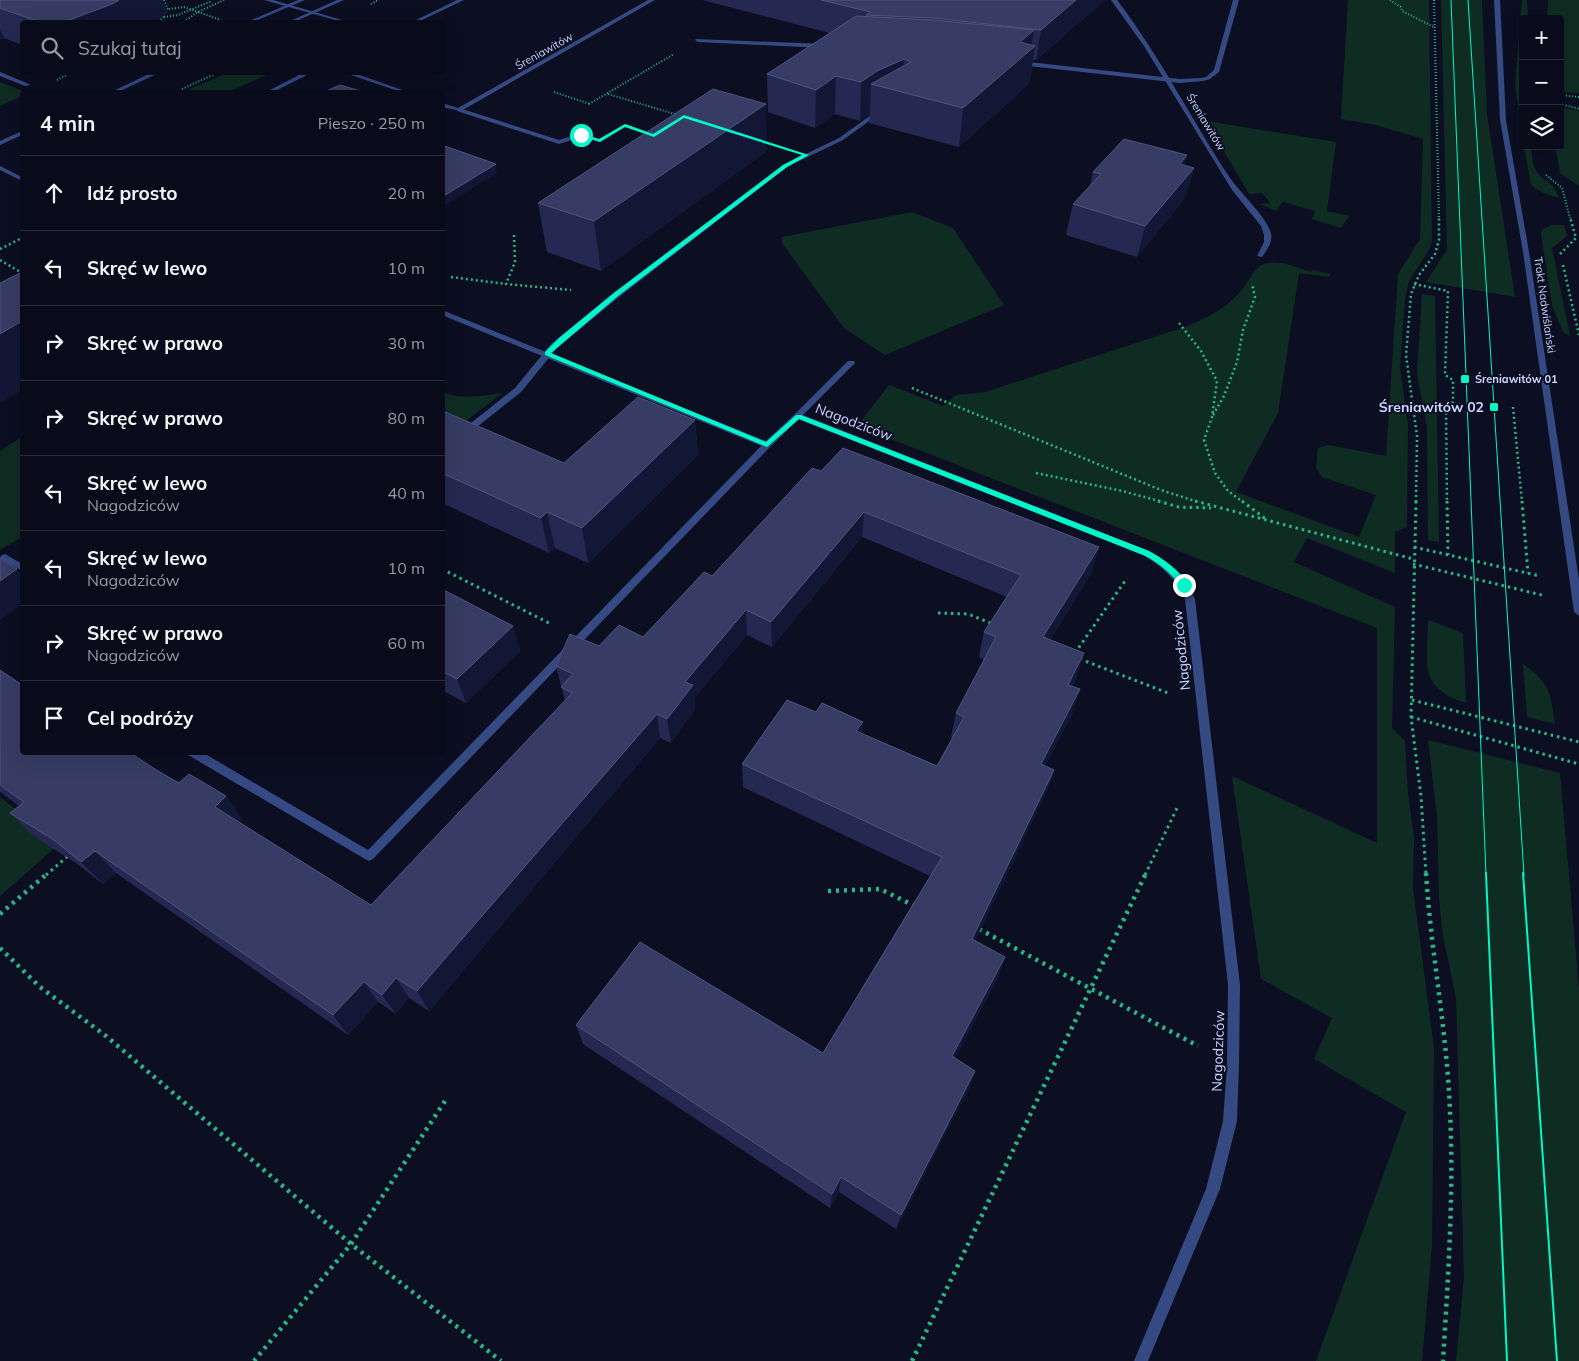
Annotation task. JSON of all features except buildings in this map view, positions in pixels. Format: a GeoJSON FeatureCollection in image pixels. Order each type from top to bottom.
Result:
{"type":"FeatureCollection","features":[{"type":"Feature","properties":{"kind":"street"},"geometry":{"type":"LineString","coordinates":[[267,0],[339,20]]}},
{"type":"Feature","properties":{"kind":"street"},"geometry":{"type":"LineString","coordinates":[[255,20],[302,0]]}},
{"type":"Feature","properties":{"kind":"street"},"geometry":{"type":"LineString","coordinates":[[296,20],[341,0]]}},
{"type":"Feature","properties":{"kind":"street"},"geometry":{"type":"LineString","coordinates":[[419,20],[461,0]]}},
{"type":"Feature","properties":{"kind":"street","name":"Śreniawitów"},"geometry":{"type":"LineString","coordinates":[[459,110],[652,0]]}},
{"type":"Feature","properties":{"kind":"street","name":"Śreniawitów"},"geometry":{"type":"LineString","coordinates":[[1114,0],[1130,19],[1170,80],[1235,189],[1262,223],[1267,232],[1268,241],[1260,256]]}},
{"type":"Feature","properties":{"kind":"street"},"geometry":{"type":"LineString","coordinates":[[1013,62],[1170,80],[1192,81],[1214,75],[1217,71],[1236,0]]}},
{"type":"Feature","properties":{"kind":"street","name":"Trakt Nadwiślański"},"geometry":{"type":"LineString","coordinates":[[1497,0],[1496,24],[1502,120],[1526,252],[1578,607]]}},
{"type":"Feature","properties":{"kind":"street"},"geometry":{"type":"LineString","coordinates":[[698,40],[826,47]]}},
{"type":"Feature","properties":{"kind":"street"},"geometry":{"type":"LineString","coordinates":[[0,74],[28,85]]}},
{"type":"Feature","properties":{"kind":"street"},"geometry":{"type":"LineString","coordinates":[[118,90],[152,75]]}},
{"type":"Feature","properties":{"kind":"street"},"geometry":{"type":"LineString","coordinates":[[274,90],[305,75]]}},
{"type":"Feature","properties":{"kind":"street"},"geometry":{"type":"LineString","coordinates":[[353,75],[399,90]]}},
{"type":"Feature","properties":{"kind":"street"},"geometry":{"type":"LineString","coordinates":[[445,105],[559,142],[581,135],[600,140]]}},
{"type":"Feature","properties":{"kind":"street"},"geometry":{"type":"LineString","coordinates":[[458,438],[518,390],[547,353],[566,335],[616,295],[785,166],[841,139],[888,107]]}},
{"type":"Feature","properties":{"kind":"street"},"geometry":{"type":"LineString","coordinates":[[0,143],[20,134]]}},
{"type":"Feature","properties":{"kind":"street"},"geometry":{"type":"LineString","coordinates":[[0,168],[20,178]]}},
{"type":"Feature","properties":{"kind":"street"},"geometry":{"type":"LineString","coordinates":[[445,313],[547,353],[767,445]]}},
{"type":"Feature","properties":{"kind":"street"},"geometry":{"type":"LineString","coordinates":[[798,416],[851,363]]}},
{"type":"Feature","properties":{"kind":"street","name":"Nagodziców"},"geometry":{"type":"LineString","coordinates":[[197,755],[369,856],[767,445],[798,416],[1159,560],[1184,585],[1190,600],[1234,985],[1233,1065],[1230,1121],[1213,1189],[1141,1361]]}},
{"type":"Feature","properties":{"kind":"street"},"geometry":{"type":"LineString","coordinates":[[5,557],[20,567]]}},
{"type":"Feature","properties":{"kind":"path"},"geometry":{"type":"LineString","coordinates":[[164,0],[169,9]]}},
{"type":"Feature","properties":{"kind":"path"},"geometry":{"type":"LineString","coordinates":[[187,20],[196,13],[224,0]]}},
{"type":"Feature","properties":{"kind":"path"},"geometry":{"type":"LineString","coordinates":[[1390,0],[1401,7],[1402,11],[1434,27]]}},
{"type":"Feature","properties":{"kind":"path"},"geometry":{"type":"LineString","coordinates":[[1434,0],[1439,240],[1435,254],[1414,284],[1411,294],[1406,355],[1416,436],[1411,717],[1421,796],[1433,952],[1442,1003],[1450,1111],[1450,1237],[1443,1361]]}},
{"type":"Feature","properties":{"kind":"path"},"geometry":{"type":"LineString","coordinates":[[164,17],[178,15],[212,1]]}},
{"type":"Feature","properties":{"kind":"path"},"geometry":{"type":"LineString","coordinates":[[169,9],[184,8],[221,20]]}},
{"type":"Feature","properties":{"kind":"path"},"geometry":{"type":"LineString","coordinates":[[160,20],[169,9]]}},
{"type":"Feature","properties":{"kind":"path"},"geometry":{"type":"LineString","coordinates":[[583,108],[698,40]]}},
{"type":"Feature","properties":{"kind":"path"},"geometry":{"type":"LineString","coordinates":[[179,90],[212,75]]}},
{"type":"Feature","properties":{"kind":"path"},"geometry":{"type":"LineString","coordinates":[[607,93],[684,117]]}},
{"type":"Feature","properties":{"kind":"path"},"geometry":{"type":"LineString","coordinates":[[1564,95],[1579,97]]}},
{"type":"Feature","properties":{"kind":"path"},"geometry":{"type":"LineString","coordinates":[[1564,105],[1579,109]]}},
{"type":"Feature","properties":{"kind":"path"},"geometry":{"type":"LineString","coordinates":[[600,140],[625,125],[654,135]]}},
{"type":"Feature","properties":{"kind":"path"},"geometry":{"type":"LineString","coordinates":[[1540,170],[1562,188],[1575,232],[1576,238],[1560,253],[1579,335]]}},
{"type":"Feature","properties":{"kind":"path"},"geometry":{"type":"LineString","coordinates":[[506,284],[515,262],[514,235]]}},
{"type":"Feature","properties":{"kind":"path"},"geometry":{"type":"LineString","coordinates":[[0,249],[20,239]]}},
{"type":"Feature","properties":{"kind":"path"},"geometry":{"type":"LineString","coordinates":[[0,260],[20,272]]}},
{"type":"Feature","properties":{"kind":"path"},"geometry":{"type":"LineString","coordinates":[[451,277],[616,295]]}},
{"type":"Feature","properties":{"kind":"path"},"geometry":{"type":"LineString","coordinates":[[1251,280],[1255,297],[1243,330],[1237,362],[1224,396],[1212,417],[1204,440],[1216,473],[1228,491],[1270,522]]}},
{"type":"Feature","properties":{"kind":"path"},"geometry":{"type":"LineString","coordinates":[[1414,284],[1448,291],[1445,374],[1453,380],[1453,402],[1446,406],[1448,555]]}},
{"type":"Feature","properties":{"kind":"path"},"geometry":{"type":"LineString","coordinates":[[1179,323],[1201,351],[1217,381],[1212,417]]}},
{"type":"Feature","properties":{"kind":"path"},"geometry":{"type":"LineString","coordinates":[[912,388],[1161,490],[1215,508],[1414,559]]}},
{"type":"Feature","properties":{"kind":"path"},"geometry":{"type":"LineString","coordinates":[[1512,398],[1528,573]]}},
{"type":"Feature","properties":{"kind":"path"},"geometry":{"type":"LineString","coordinates":[[1027,472],[1122,491],[1179,506],[1215,508]]}},
{"type":"Feature","properties":{"kind":"path"},"geometry":{"type":"LineString","coordinates":[[1414,547],[1576,584]]}},
{"type":"Feature","properties":{"kind":"path"},"geometry":{"type":"LineString","coordinates":[[1413,564],[1578,607]]}},
{"type":"Feature","properties":{"kind":"path"},"geometry":{"type":"LineString","coordinates":[[445,571],[579,638]]}},
{"type":"Feature","properties":{"kind":"path"},"geometry":{"type":"LineString","coordinates":[[1130,575],[1073,656],[1202,707]]}},
{"type":"Feature","properties":{"kind":"path"},"geometry":{"type":"LineString","coordinates":[[938,613],[968,614],[995,625]]}},
{"type":"Feature","properties":{"kind":"path"},"geometry":{"type":"LineString","coordinates":[[1412,700],[1579,742]]}},
{"type":"Feature","properties":{"kind":"path"},"geometry":{"type":"LineString","coordinates":[[1411,717],[1579,764]]}},
{"type":"Feature","properties":{"kind":"path"},"geometry":{"type":"LineString","coordinates":[[912,1361],[1184,794],[1209,764]]}},
{"type":"Feature","properties":{"kind":"path"},"geometry":{"type":"LineString","coordinates":[[0,914],[75,850]]}},
{"type":"Feature","properties":{"kind":"path"},"geometry":{"type":"LineString","coordinates":[[828,891],[880,888],[920,908]]}},
{"type":"Feature","properties":{"kind":"path"},"geometry":{"type":"LineString","coordinates":[[977,928],[1233,1065]]}},
{"type":"Feature","properties":{"kind":"path"},"geometry":{"type":"LineString","coordinates":[[0,948],[40,987],[106,1036],[351,1244],[501,1361]]}},
{"type":"Feature","properties":{"kind":"path"},"geometry":{"type":"LineString","coordinates":[[254,1361],[351,1244],[446,1101]]}},
{"type":"Feature","properties":{"kind":"green space"},"geometry":{"type":"Polygon","coordinates":[[[1348,0],[1429,0],[1432,241],[1429,250],[1409,281],[1405,298],[1400,368],[1408,424],[1407,527],[1395,532],[1395,573],[1307,538],[1294,562],[1395,607],[1392,728],[1405,741],[1408,794],[1414,837],[1413,888],[1434,1049],[1432,1246],[1422,1361],[1316,1361],[1406,1112],[1314,1059],[1332,1018],[1261,979],[1232,776],[1377,843],[1377,628],[857,426],[889,385],[943,406],[956,395],[985,392],[1185,327],[1207,317],[1228,304],[1259,266],[1274,262],[1286,264],[1311,272],[1313,270],[1330,274],[1329,277],[1299,273],[1278,413],[1236,492],[1359,537],[1376,495],[1322,477],[1316,468],[1318,448],[1328,445],[1386,456],[1398,274],[1420,239],[1423,139],[1376,125],[1341,119],[1348,0]]]}},
{"type":"Feature","properties":{"kind":"green space"},"geometry":{"type":"Polygon","coordinates":[[[1441,0],[1482,0],[1487,114],[1515,297],[1426,282],[1447,250],[1441,0]]]}},
{"type":"Feature","properties":{"kind":"green space"},"geometry":{"type":"Polygon","coordinates":[[[1522,0],[1527,0],[1528,15],[1521,15],[1522,0]]]}},
{"type":"Feature","properties":{"kind":"green space"},"geometry":{"type":"Polygon","coordinates":[[[1548,0],[1579,0],[1579,93],[1564,92],[1564,15],[1547,15],[1548,0]]]}},
{"type":"Feature","properties":{"kind":"green space"},"geometry":{"type":"Polygon","coordinates":[[[1519,36],[1519,112],[1515,85],[1519,36]]]}},
{"type":"Feature","properties":{"kind":"green space"},"geometry":{"type":"Polygon","coordinates":[[[222,75],[266,75],[233,90],[188,90],[222,75]]]}},
{"type":"Feature","properties":{"kind":"green space"},"geometry":{"type":"Polygon","coordinates":[[[0,82],[20,90],[18,98],[0,106],[0,82]]]}},
{"type":"Feature","properties":{"kind":"green space"},"geometry":{"type":"Polygon","coordinates":[[[1564,108],[1579,111],[1579,186],[1560,173],[1556,150],[1564,150],[1564,108]]]}},
{"type":"Feature","properties":{"kind":"green space"},"geometry":{"type":"Polygon","coordinates":[[[1206,121],[1336,142],[1327,211],[1349,216],[1341,228],[1312,219],[1315,211],[1283,202],[1276,211],[1260,204],[1270,203],[1262,193],[1249,194],[1206,121]]]}},
{"type":"Feature","properties":{"kind":"green space"},"geometry":{"type":"Polygon","coordinates":[[[1525,150],[1531,150],[1535,168],[1554,188],[1559,198],[1543,193],[1531,185],[1525,150]]]}},
{"type":"Feature","properties":{"kind":"green space"},"geometry":{"type":"Polygon","coordinates":[[[912,212],[953,228],[1004,305],[885,355],[844,328],[782,243],[782,237],[912,212]]]}},
{"type":"Feature","properties":{"kind":"green space"},"geometry":{"type":"Polygon","coordinates":[[[1551,225],[1564,225],[1567,236],[1552,248],[1570,336],[1563,332],[1552,305],[1541,234],[1542,230],[1551,225]]]}},
{"type":"Feature","properties":{"kind":"green space"},"geometry":{"type":"Polygon","coordinates":[[[1422,294],[1435,296],[1439,542],[1428,540],[1427,427],[1417,374],[1422,294]]]}},
{"type":"Feature","properties":{"kind":"green space"},"geometry":{"type":"Polygon","coordinates":[[[445,393],[464,397],[502,393],[445,437],[445,393]]]}},
{"type":"Feature","properties":{"kind":"green space"},"geometry":{"type":"Polygon","coordinates":[[[20,438],[20,538],[0,550],[0,451],[20,438]]]}},
{"type":"Feature","properties":{"kind":"green space"},"geometry":{"type":"Polygon","coordinates":[[[1428,620],[1463,633],[1466,703],[1450,697],[1432,681],[1427,661],[1428,620]]]}},
{"type":"Feature","properties":{"kind":"green space"},"geometry":{"type":"Polygon","coordinates":[[[1523,664],[1539,677],[1548,690],[1555,724],[1527,717],[1523,664]]]}},
{"type":"Feature","properties":{"kind":"green space"},"geometry":{"type":"Polygon","coordinates":[[[1428,740],[1560,773],[1579,989],[1579,1361],[1456,1361],[1464,1277],[1456,998],[1442,931],[1437,816],[1428,740]]]}},
{"type":"Feature","properties":{"kind":"green space"},"geometry":{"type":"Polygon","coordinates":[[[0,797],[59,844],[0,896],[0,797]]]}},
{"type":"Feature","properties":{"kind":"tram line"},"geometry":{"type":"LineString","coordinates":[[1451,0],[1486,875]]}},
{"type":"Feature","properties":{"kind":"tram line"},"geometry":{"type":"LineString","coordinates":[[1468,0],[1524,875]]}},
{"type":"Feature","properties":{"kind":"tram line"},"geometry":{"type":"LineString","coordinates":[[1486,873],[1507,1361]]}},
{"type":"Feature","properties":{"kind":"tram line"},"geometry":{"type":"LineString","coordinates":[[1523,873],[1557,1361]]}},
{"type":"Feature","properties":{"kind":"place","name":"Śreniawitów 01"},"geometry":{"type":"Point","coordinates":[1465,379]}},
{"type":"Feature","properties":{"kind":"place","name":"Śreniawitów 02"},"geometry":{"type":"Point","coordinates":[1494,407]}},
{"type":"Feature","properties":{"kind":"route"},"geometry":{"type":"LineString","coordinates":[[581,135],[600,140],[625,125],[654,135],[684,117],[806,155],[785,166],[616,295],[561,339],[547,353],[767,445],[798,416],[1146,553],[1159,560],[1184,585]]}}]}
